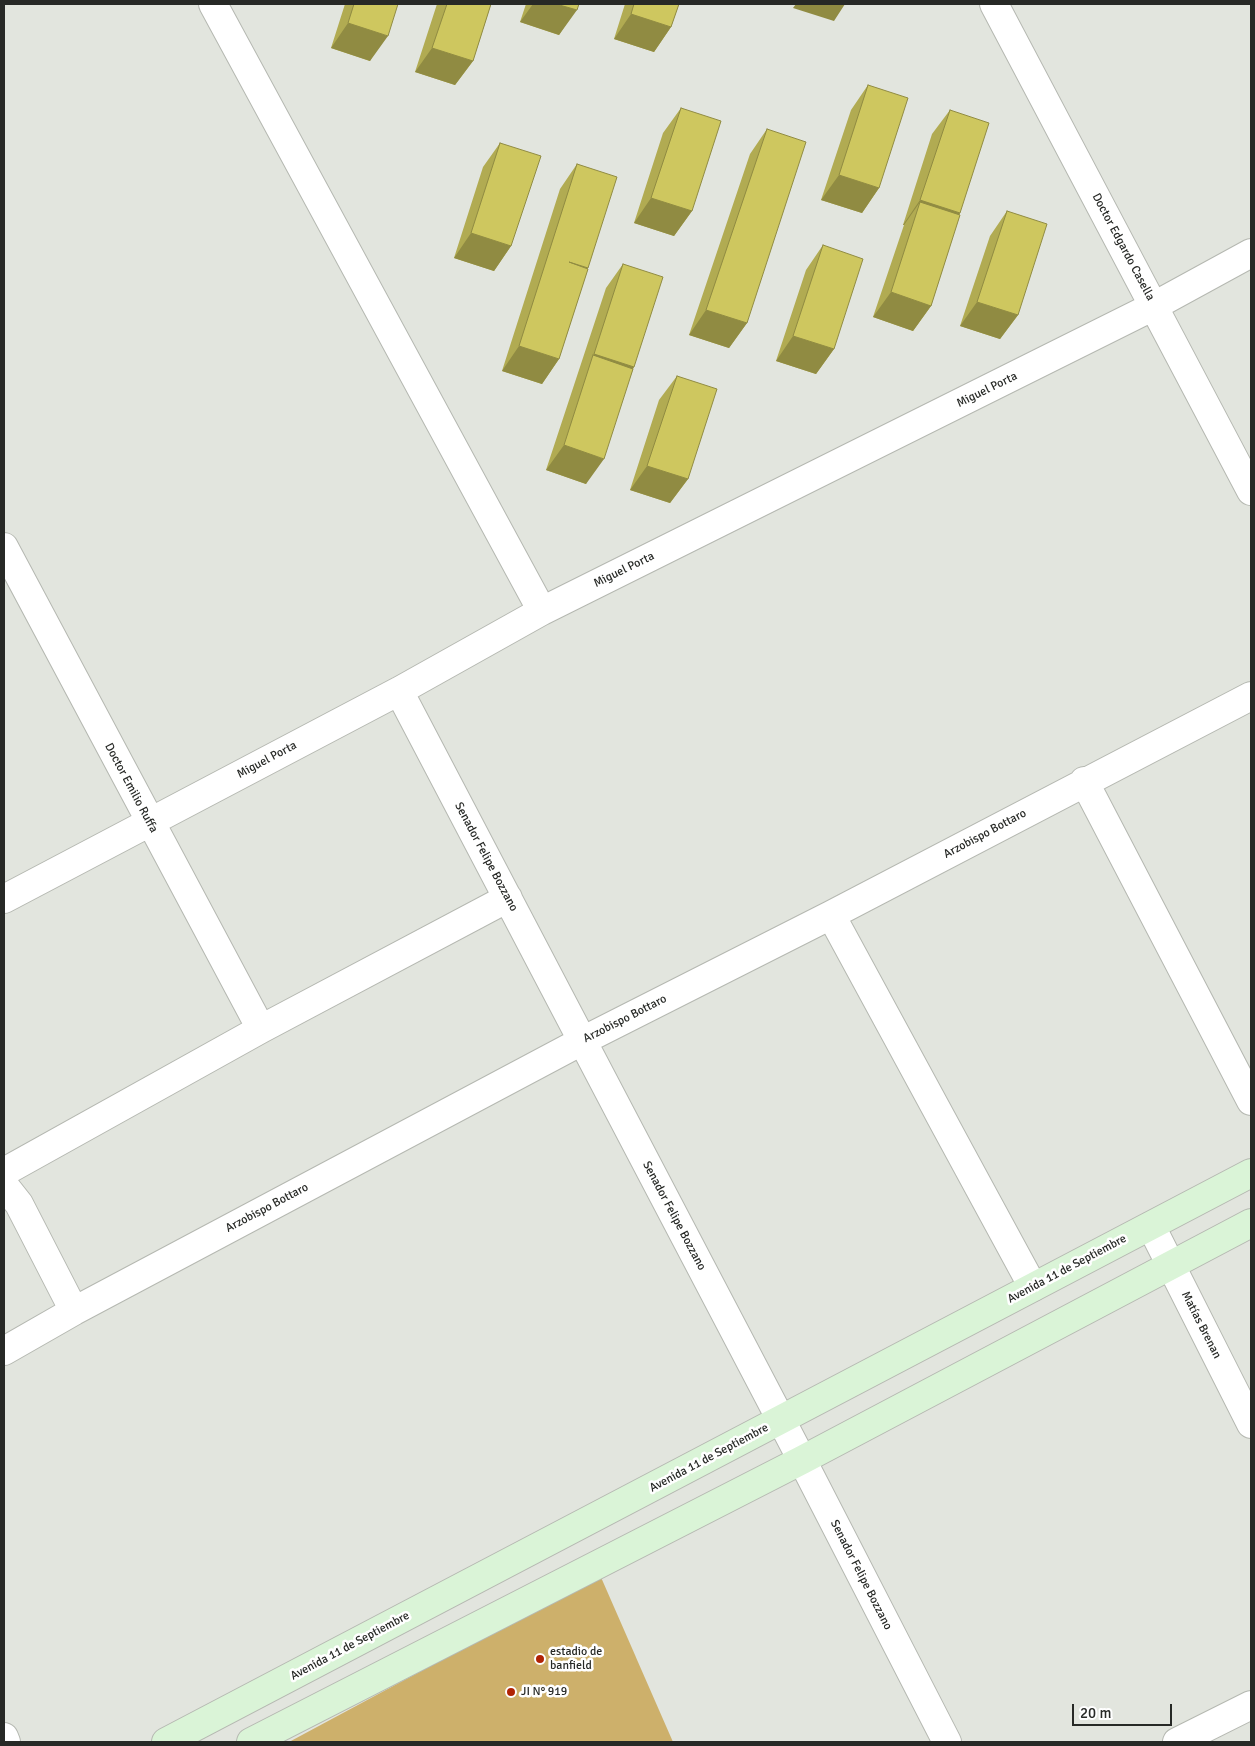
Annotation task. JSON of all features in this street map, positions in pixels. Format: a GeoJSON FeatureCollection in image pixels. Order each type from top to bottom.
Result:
{"type":"FeatureCollection","features":[{"type":"Feature","properties":{"kind":"main road","name":"Avenida 11 de Septiembre"},"geometry":{"type":"LineString","coordinates":[[166,1742],[1251,1173]]}},
{"type":"Feature","properties":{"kind":"main road"},"geometry":{"type":"LineString","coordinates":[[251,1742],[802,1460],[1171,1267],[1251,1223]]}},
{"type":"Feature","properties":{"kind":"street"},"geometry":{"type":"LineString","coordinates":[[213,4],[542,611]]}},
{"type":"Feature","properties":{"kind":"street","name":"Doctor Edgardo Casella"},"geometry":{"type":"LineString","coordinates":[[994,4],[1251,491]]}},
{"type":"Feature","properties":{"kind":"street","name":"Miguel Porta"},"geometry":{"type":"LineString","coordinates":[[4,900],[399,691],[542,611],[1154,306],[1251,253]]}},
{"type":"Feature","properties":{"kind":"street","name":"Doctor Emilio Ruffa"},"geometry":{"type":"LineString","coordinates":[[4,546],[149,822],[261,1029]]}},
{"type":"Feature","properties":{"kind":"street","name":"Senador Felipe Bozzano"},"geometry":{"type":"LineString","coordinates":[[399,691],[802,1460],[947,1742]]}},
{"type":"Feature","properties":{"kind":"street","name":"Arzobispo Bottaro"},"geometry":{"type":"LineString","coordinates":[[4,1351],[74,1311],[582,1041],[1251,696]]}},
{"type":"Feature","properties":{"kind":"street"},"geometry":{"type":"LineString","coordinates":[[1084,782],[1251,1101]]}},
{"type":"Feature","properties":{"kind":"street"},"geometry":{"type":"LineString","coordinates":[[4,1172],[261,1029],[508,898]]}},
{"type":"Feature","properties":{"kind":"street"},"geometry":{"type":"LineString","coordinates":[[831,914],[1033,1288]]}},
{"type":"Feature","properties":{"kind":"street"},"geometry":{"type":"LineString","coordinates":[[4,1185],[19,1204],[74,1311]]}},
{"type":"Feature","properties":{"kind":"street","name":"Matías Brenan"},"geometry":{"type":"LineString","coordinates":[[1151,1226],[1251,1424]]}},
{"type":"Feature","properties":{"kind":"street"},"geometry":{"type":"LineString","coordinates":[[1178,1742],[1251,1705]]}},
{"type":"Feature","properties":{"kind":"street"},"geometry":{"type":"LineString","coordinates":[[4,1737],[6,1742]]}},
{"type":"Feature","properties":{"kind":"shaded area","name":"estadio de banfield"},"geometry":{"type":"Polygon","coordinates":[[[600,1575],[673,1742],[289,1742],[600,1575]]]}},
{"type":"Feature","properties":{"kind":"building"},"geometry":{"type":"Polygon","coordinates":[[[354,4],[398,4],[388,36],[348,23],[354,4]]]}},
{"type":"Feature","properties":{"kind":"building"},"geometry":{"type":"Polygon","coordinates":[[[447,4],[491,4],[473,61],[432,48],[447,4]]]}},
{"type":"Feature","properties":{"kind":"building"},"geometry":{"type":"Polygon","coordinates":[[[556,4],[579,4],[577,10],[556,4]]]}},
{"type":"Feature","properties":{"kind":"building"},"geometry":{"type":"Polygon","coordinates":[[[634,4],[679,4],[671,27],[631,14],[634,4]]]}},
{"type":"Feature","properties":{"kind":"building"},"geometry":{"type":"Polygon","coordinates":[[[868,85],[908,98],[879,188],[839,175],[868,85]]]}},
{"type":"Feature","properties":{"kind":"building"},"geometry":{"type":"Polygon","coordinates":[[[681,108],[721,121],[692,211],[651,198],[681,108]]]}},
{"type":"Feature","properties":{"kind":"building"},"geometry":{"type":"Polygon","coordinates":[[[950,110],[989,123],[960,213],[920,200],[950,110]]]}},
{"type":"Feature","properties":{"kind":"building"},"geometry":{"type":"Polygon","coordinates":[[[767,129],[806,142],[747,323],[706,310],[767,129]]]}},
{"type":"Feature","properties":{"kind":"building"},"geometry":{"type":"Polygon","coordinates":[[[500,143],[541,156],[511,246],[471,233],[500,143]]]}},
{"type":"Feature","properties":{"kind":"building"},"geometry":{"type":"Polygon","coordinates":[[[577,164],[617,177],[588,268],[569,262],[588,269],[559,359],[519,346],[577,164]]]}},
{"type":"Feature","properties":{"kind":"building"},"geometry":{"type":"Polygon","coordinates":[[[920,202],[960,215],[931,306],[891,292],[920,202]]]}},
{"type":"Feature","properties":{"kind":"building"},"geometry":{"type":"Polygon","coordinates":[[[1007,211],[1047,224],[1018,315],[977,302],[1007,211]]]}},
{"type":"Feature","properties":{"kind":"building"},"geometry":{"type":"Polygon","coordinates":[[[823,245],[863,259],[834,349],[793,336],[823,245]]]}},
{"type":"Feature","properties":{"kind":"building"},"geometry":{"type":"Polygon","coordinates":[[[623,264],[663,277],[634,367],[594,354],[623,264]]]}},
{"type":"Feature","properties":{"kind":"building"},"geometry":{"type":"Polygon","coordinates":[[[593,355],[633,369],[604,459],[564,445],[593,355]]]}},
{"type":"Feature","properties":{"kind":"building"},"geometry":{"type":"Polygon","coordinates":[[[677,376],[717,389],[688,479],[647,466],[677,376]]]}},
{"type":"Feature","properties":{"kind":"place","name":"estadio de banfield"},"geometry":{"type":"Point","coordinates":[540,1659]}},
{"type":"Feature","properties":{"kind":"place","name":"JI N° 919"},"geometry":{"type":"Point","coordinates":[511,1692]}}]}
